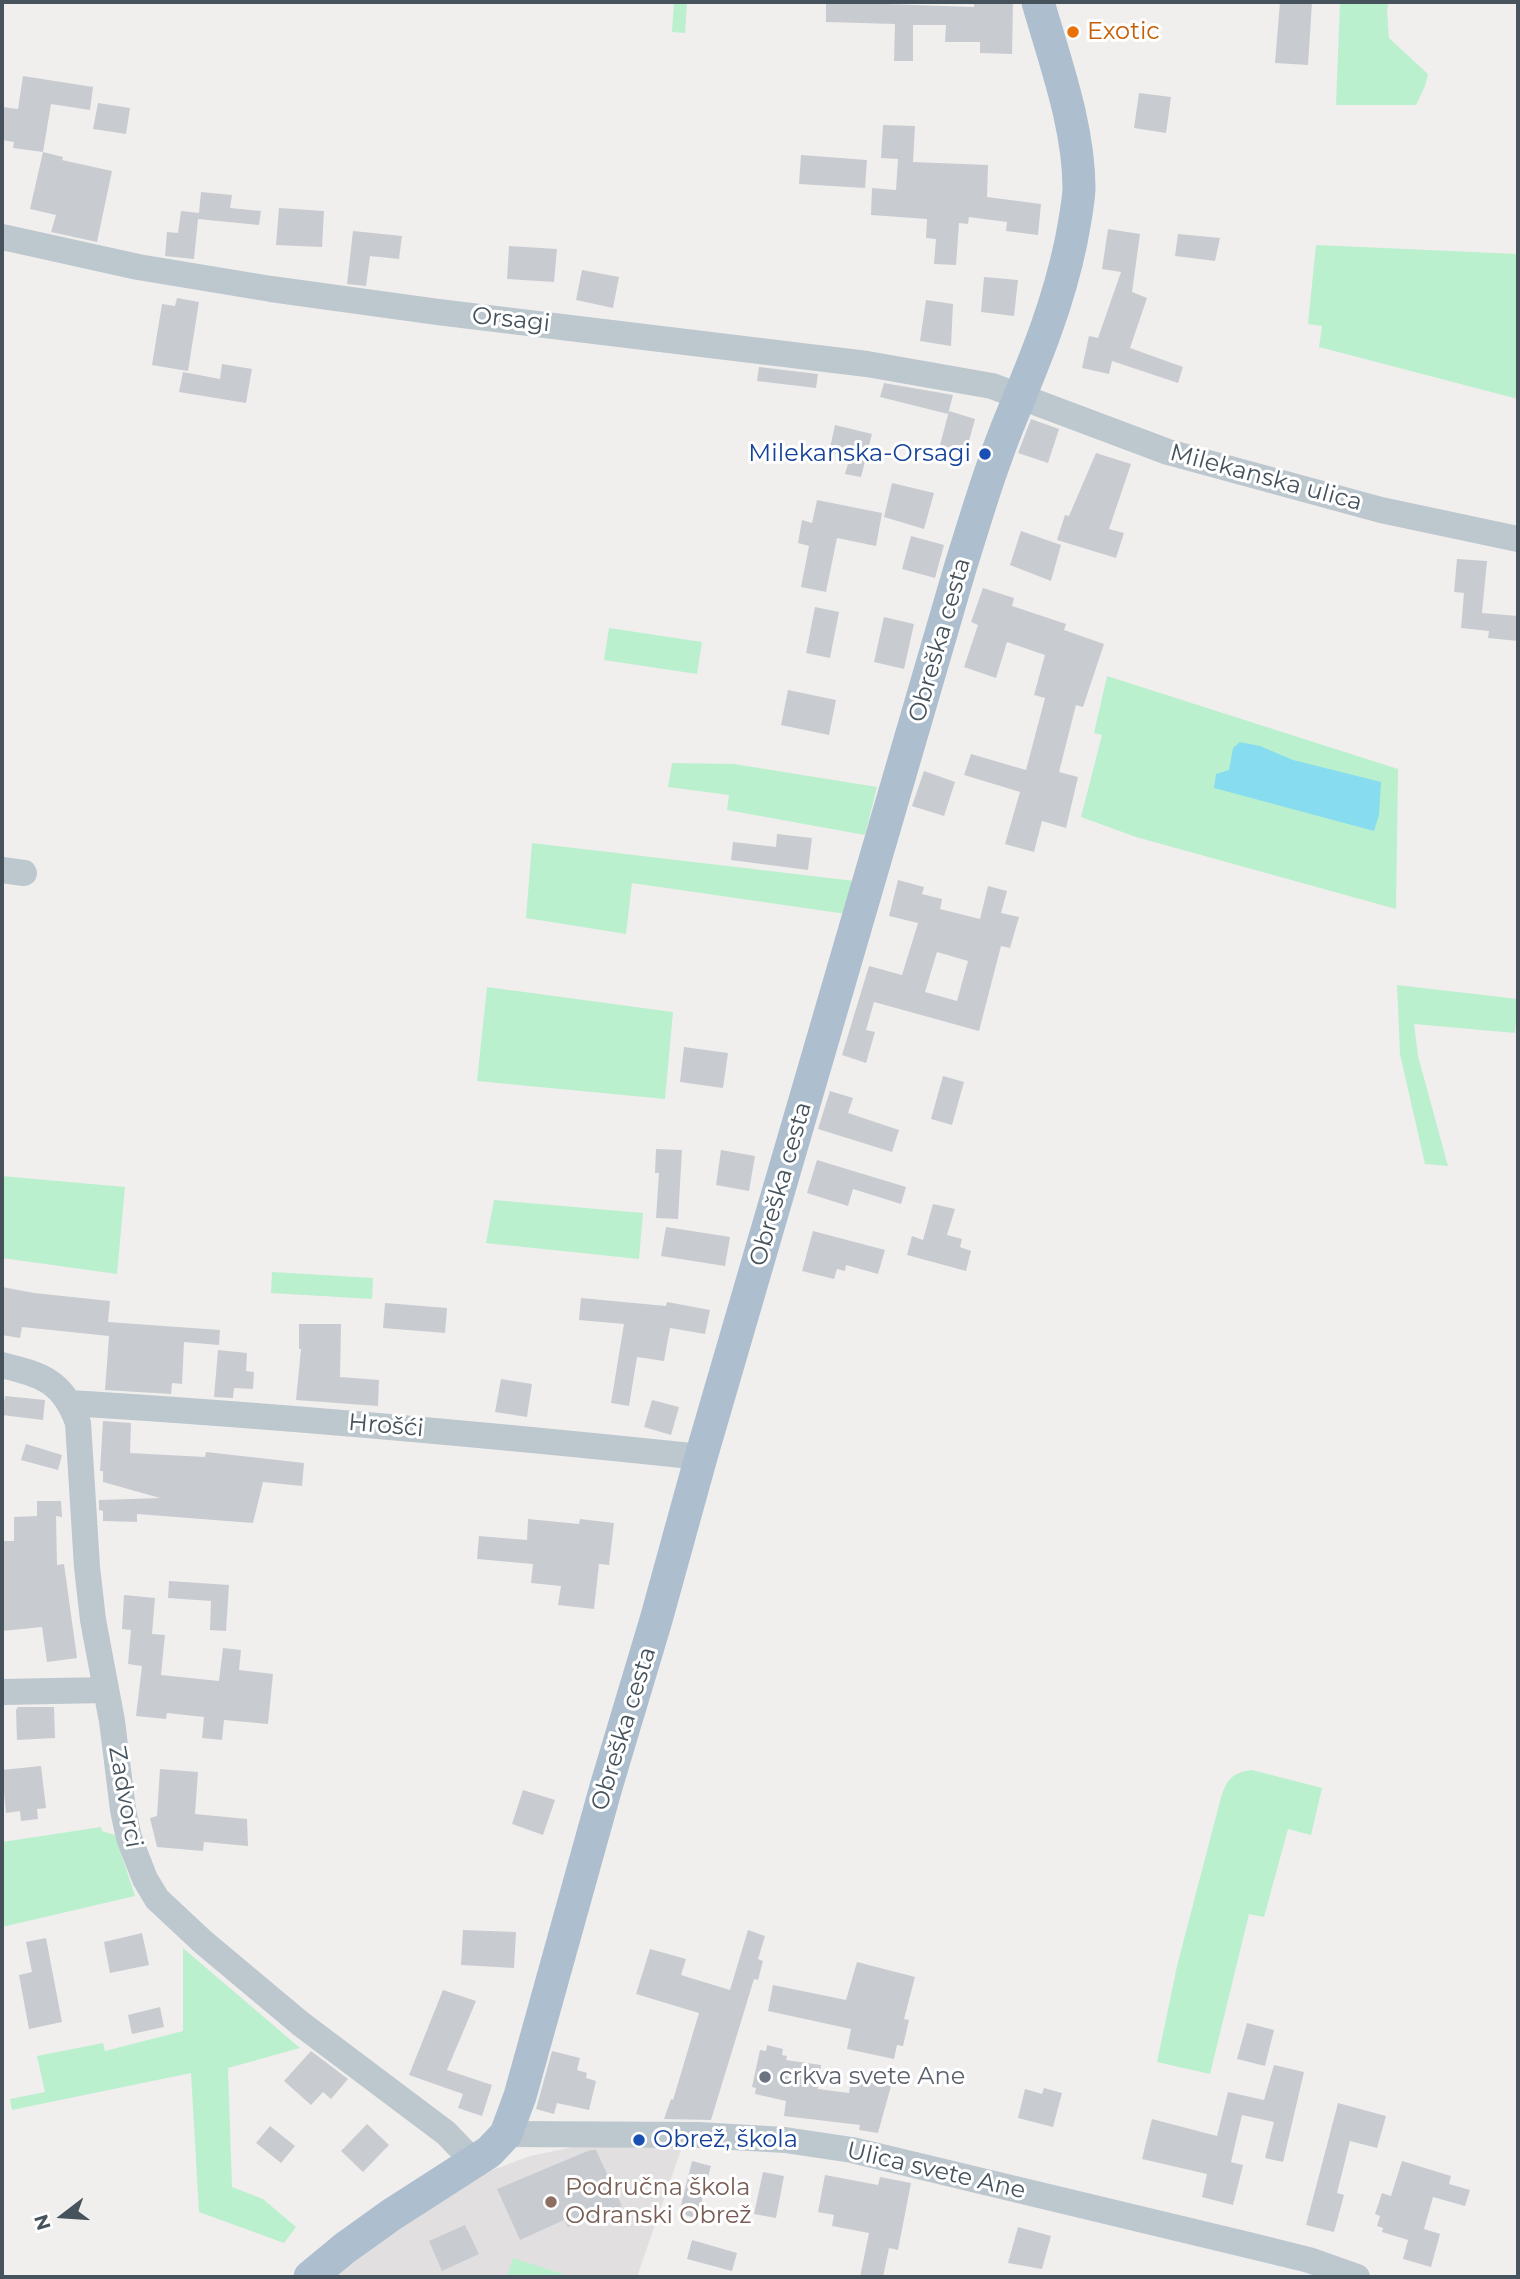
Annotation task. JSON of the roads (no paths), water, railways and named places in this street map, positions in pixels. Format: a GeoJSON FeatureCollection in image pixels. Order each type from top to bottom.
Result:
{"type":"FeatureCollection","features":[{"type":"Feature","properties":{"kind":"main road","name":"Obreška cesta"},"geometry":{"type":"LineString","coordinates":[[310,2277],[391,2215],[474,2162],[506,2134],[520,2096],[602,1800],[961,565],[989,477],[1040,351],[1058,298],[1076,218],[1079,190],[1075,144],[1038,2]]}},
{"type":"Feature","properties":{"kind":"street","name":"Orsagi"},"geometry":{"type":"LineString","coordinates":[[2,237],[138,267],[271,289],[867,364],[992,386],[1021,396]]}},
{"type":"Feature","properties":{"kind":"street","name":"Milekanska ulica"},"geometry":{"type":"LineString","coordinates":[[1021,396],[1168,452],[1381,510],[1518,539]]}},
{"type":"Feature","properties":{"kind":"street"},"geometry":{"type":"LineString","coordinates":[[2,1364],[46,1379],[70,1403]]}},
{"type":"Feature","properties":{"kind":"street","name":"Hrošći"},"geometry":{"type":"LineString","coordinates":[[70,1403],[226,1412],[497,1435],[701,1457]]}},
{"type":"Feature","properties":{"kind":"street","name":"Zadvorci"},"geometry":{"type":"LineString","coordinates":[[70,1403],[78,1423],[87,1567],[122,1810],[137,1863],[158,1899],[178,1920],[301,2024],[446,2133],[474,2162]]}},
{"type":"Feature","properties":{"kind":"street"},"geometry":{"type":"LineString","coordinates":[[2,1692],[106,1690]]}},
{"type":"Feature","properties":{"kind":"street","name":"Ulica svete Ane"},"geometry":{"type":"LineString","coordinates":[[506,2134],[698,2135],[785,2140],[852,2150],[1309,2260],[1357,2277]]}},
{"type":"Feature","properties":{"kind":"water"},"geometry":{"type":"Polygon","coordinates":[[[1240,742],[1260,746],[1293,760],[1381,782],[1379,815],[1374,831],[1214,788],[1216,774],[1229,770],[1233,748],[1240,742]]]}},
{"type":"Feature","properties":{"kind":"place","name":"Exotic"},"geometry":{"type":"Point","coordinates":[1073,32]}},
{"type":"Feature","properties":{"kind":"place","name":"Milekanska-Orsagi"},"geometry":{"type":"Point","coordinates":[985,454]}},
{"type":"Feature","properties":{"kind":"place","name":"crkva svete Ane"},"geometry":{"type":"Point","coordinates":[765,2077]}},
{"type":"Feature","properties":{"kind":"place","name":"Obrež, škola"},"geometry":{"type":"Point","coordinates":[639,2140]}},
{"type":"Feature","properties":{"kind":"place","name":"Područna škola Odranski Obrež"},"geometry":{"type":"Point","coordinates":[551,2202]}}]}
